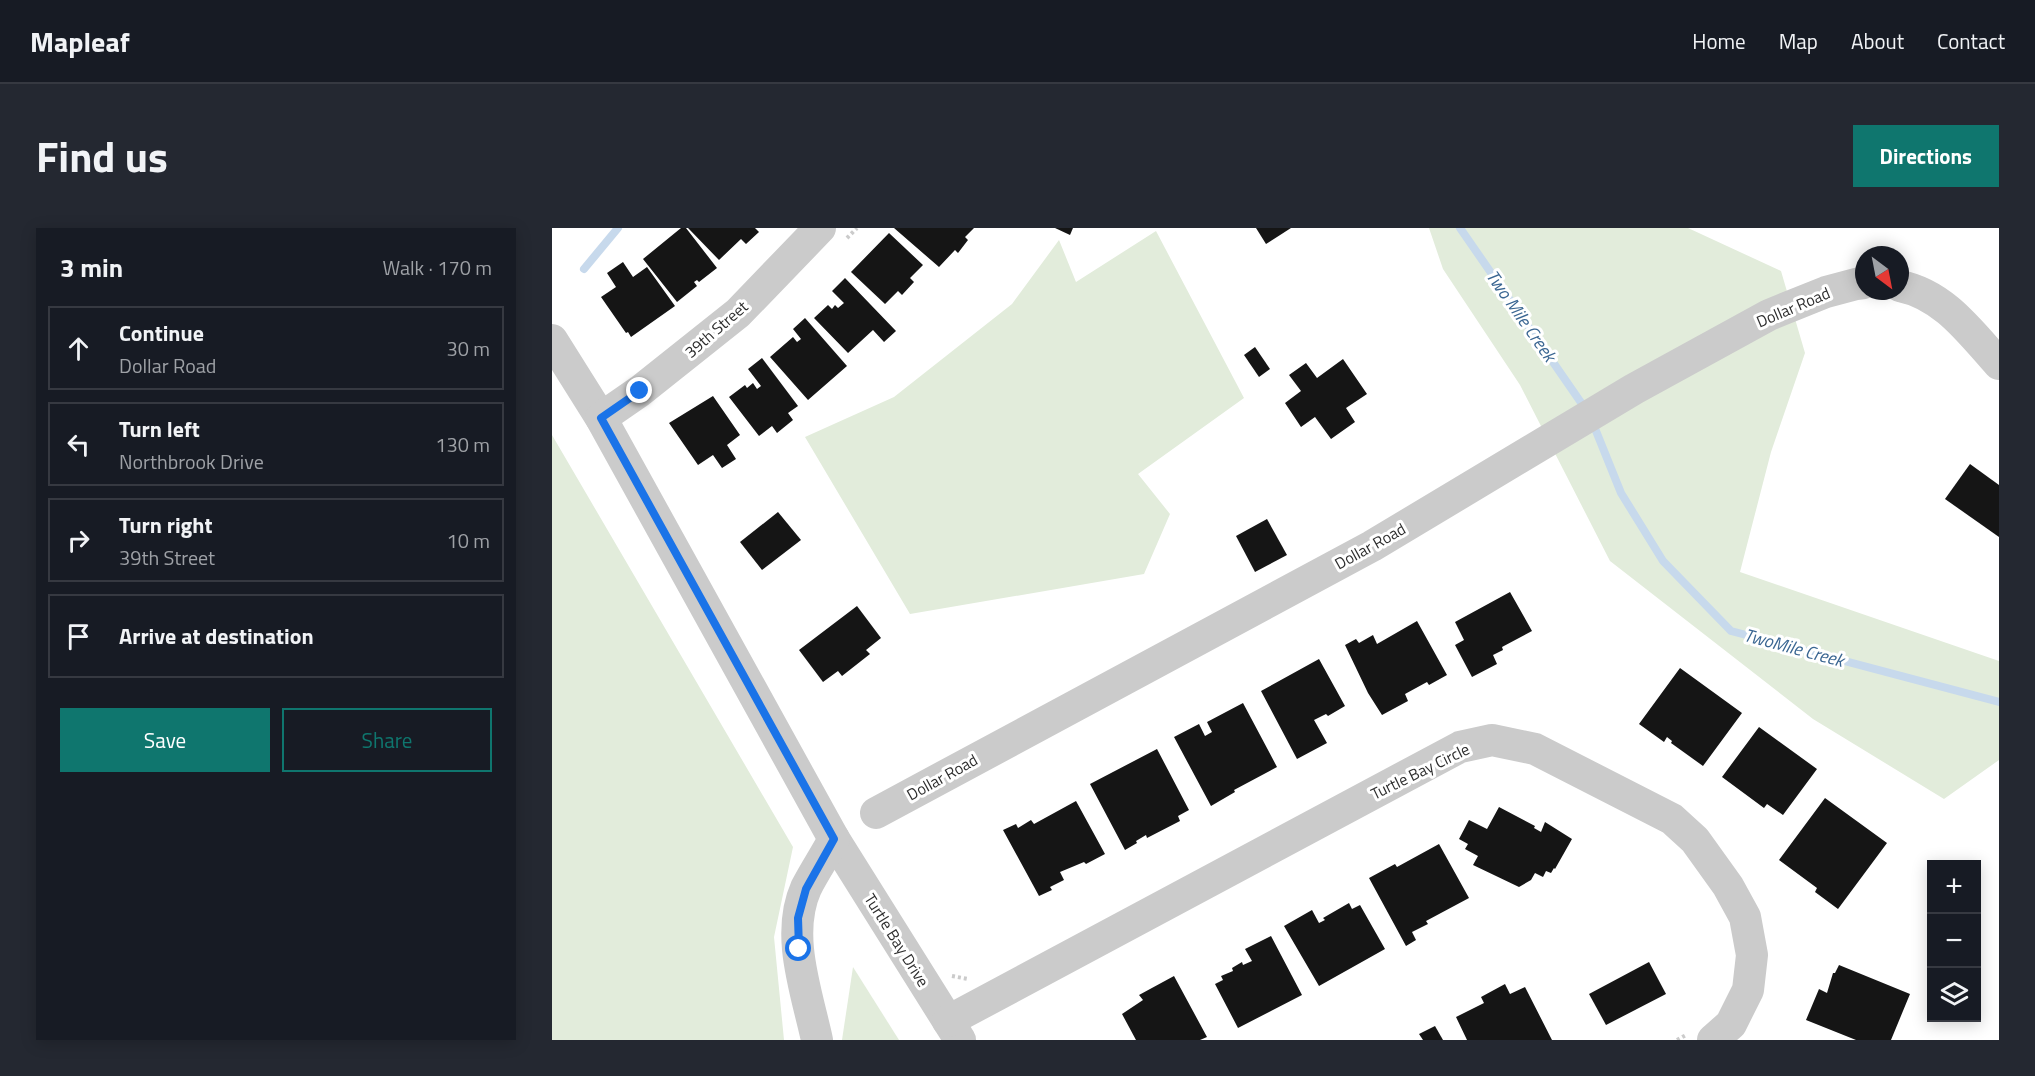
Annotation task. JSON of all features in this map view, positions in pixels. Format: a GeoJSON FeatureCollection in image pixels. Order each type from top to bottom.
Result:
{"type":"FeatureCollection","features":[{"type":"Feature","properties":{"kind":"street","name":"39th Street"},"geometry":{"type":"LineString","coordinates":[[601,418],[640,391],[738,313],[820,228]]}},
{"type":"Feature","properties":{"kind":"street","name":"Dollar Road"},"geometry":{"type":"LineString","coordinates":[[876,813],[1372,546],[1634,388],[1769,315],[1826,292],[1855,284]]}},
{"type":"Feature","properties":{"kind":"street"},"geometry":{"type":"LineString","coordinates":[[1909,288],[1918,290],[1944,305],[1999,364]]}},
{"type":"Feature","properties":{"kind":"street","name":"Turtle Bay Drive"},"geometry":{"type":"LineString","coordinates":[[552,340],[601,418],[834,839],[954,1030]]}},
{"type":"Feature","properties":{"kind":"street","name":"Turtle Bay Circle"},"geometry":{"type":"LineString","coordinates":[[954,1030],[1460,747],[1492,740],[1535,749],[1672,819],[1695,840],[1728,886],[1744,917],[1752,955],[1748,990],[1731,1024],[1701,1036]]}},
{"type":"Feature","properties":{"kind":"street"},"geometry":{"type":"LineString","coordinates":[[817,1040],[802,969],[798,918],[806,889],[834,839]]}},
{"type":"Feature","properties":{"kind":"path"},"geometry":{"type":"LineString","coordinates":[[942,974],[975,980]]}},
{"type":"Feature","properties":{"kind":"path"},"geometry":{"type":"LineString","coordinates":[[1677,1040],[1701,1036]]}},
{"type":"Feature","properties":{"kind":"green space"},"geometry":{"type":"Polygon","coordinates":[[[1429,228],[1688,228],[1781,271],[1805,353],[1771,452],[1740,572],[1999,661],[1999,760],[1944,799],[1813,719],[1610,561],[1520,385],[1443,269],[1429,228]]]}},
{"type":"Feature","properties":{"kind":"green space"},"geometry":{"type":"Polygon","coordinates":[[[1156,231],[1244,398],[1138,474],[1170,514],[1144,574],[910,614],[805,437],[894,397],[1012,304],[1059,240],[1076,282],[1156,231]]]}},
{"type":"Feature","properties":{"kind":"green space"},"geometry":{"type":"Polygon","coordinates":[[[552,435],[793,847],[774,937],[784,1040],[552,1040],[552,435]]]}},
{"type":"Feature","properties":{"kind":"green space"},"geometry":{"type":"Polygon","coordinates":[[[853,967],[899,1040],[842,1040],[853,967]]]}},
{"type":"Feature","properties":{"kind":"building"},"geometry":{"type":"Polygon","coordinates":[[[681,228],[686,228],[717,268],[699,282],[697,280],[694,282],[697,286],[677,302],[643,259],[681,228]]]}},
{"type":"Feature","properties":{"kind":"building"},"geometry":{"type":"Polygon","coordinates":[[[688,228],[755,228],[759,232],[746,244],[741,239],[719,260],[688,228]]]}},
{"type":"Feature","properties":{"kind":"building"},"geometry":{"type":"Polygon","coordinates":[[[894,228],[974,228],[965,237],[968,240],[958,253],[955,250],[939,267],[894,228]]]}},
{"type":"Feature","properties":{"kind":"building"},"geometry":{"type":"Polygon","coordinates":[[[1055,228],[1073,228],[1070,235],[1055,228]]]}},
{"type":"Feature","properties":{"kind":"building"},"geometry":{"type":"Polygon","coordinates":[[[1256,228],[1291,228],[1266,244],[1256,228]]]}},
{"type":"Feature","properties":{"kind":"building"},"geometry":{"type":"Polygon","coordinates":[[[889,233],[923,265],[910,278],[914,282],[902,295],[898,291],[885,304],[851,272],[889,233]]]}},
{"type":"Feature","properties":{"kind":"building"},"geometry":{"type":"Polygon","coordinates":[[[623,262],[633,277],[647,267],[675,306],[631,337],[601,297],[616,287],[607,273],[623,262]]]}},
{"type":"Feature","properties":{"kind":"building"},"geometry":{"type":"Polygon","coordinates":[[[845,278],[896,331],[884,342],[873,330],[848,353],[814,318],[828,305],[832,309],[835,305],[838,308],[844,303],[832,291],[845,278]]]}},
{"type":"Feature","properties":{"kind":"building"},"geometry":{"type":"Polygon","coordinates":[[[805,318],[847,366],[808,400],[770,357],[793,337],[797,342],[801,339],[793,329],[805,318]]]}},
{"type":"Feature","properties":{"kind":"building"},"geometry":{"type":"Polygon","coordinates":[[[1255,347],[1270,369],[1259,377],[1244,355],[1255,347]]]}},
{"type":"Feature","properties":{"kind":"building"},"geometry":{"type":"Polygon","coordinates":[[[762,358],[798,406],[788,413],[793,420],[777,433],[772,426],[759,436],[729,397],[745,385],[747,388],[753,383],[757,389],[761,386],[748,369],[762,358]]]}},
{"type":"Feature","properties":{"kind":"building"},"geometry":{"type":"Polygon","coordinates":[[[1343,359],[1367,394],[1346,408],[1355,422],[1331,439],[1315,417],[1301,427],[1285,403],[1301,391],[1289,375],[1306,363],[1317,378],[1343,359]]]}},
{"type":"Feature","properties":{"kind":"building"},"geometry":{"type":"Polygon","coordinates":[[[713,396],[740,435],[727,445],[736,459],[722,468],[713,455],[698,465],[669,423],[713,396]]]}},
{"type":"Feature","properties":{"kind":"building"},"geometry":{"type":"Polygon","coordinates":[[[1970,464],[1999,485],[1999,537],[1945,499],[1970,464]]]}},
{"type":"Feature","properties":{"kind":"building"},"geometry":{"type":"Polygon","coordinates":[[[778,512],[801,540],[762,570],[740,542],[778,512]]]}},
{"type":"Feature","properties":{"kind":"building"},"geometry":{"type":"Polygon","coordinates":[[[1267,519],[1287,555],[1255,572],[1236,536],[1267,519]]]}},
{"type":"Feature","properties":{"kind":"building"},"geometry":{"type":"Polygon","coordinates":[[[1510,592],[1532,631],[1502,647],[1503,650],[1493,655],[1497,664],[1472,677],[1455,645],[1464,640],[1455,622],[1510,592]]]}},
{"type":"Feature","properties":{"kind":"building"},"geometry":{"type":"Polygon","coordinates":[[[857,606],[881,638],[866,650],[870,654],[842,676],[838,671],[823,682],[799,650],[857,606]]]}},
{"type":"Feature","properties":{"kind":"building"},"geometry":{"type":"Polygon","coordinates":[[[1417,621],[1447,675],[1429,685],[1427,682],[1405,694],[1408,701],[1382,715],[1368,693],[1345,645],[1356,639],[1359,643],[1373,635],[1377,644],[1417,621]]]}},
{"type":"Feature","properties":{"kind":"building"},"geometry":{"type":"Polygon","coordinates":[[[1319,659],[1345,706],[1328,716],[1326,714],[1314,720],[1327,743],[1297,759],[1261,691],[1319,659]]]}},
{"type":"Feature","properties":{"kind":"building"},"geometry":{"type":"Polygon","coordinates":[[[1680,668],[1742,713],[1703,766],[1671,743],[1672,741],[1667,737],[1664,742],[1639,724],[1680,668]]]}},
{"type":"Feature","properties":{"kind":"building"},"geometry":{"type":"Polygon","coordinates":[[[1243,703],[1277,767],[1234,790],[1235,792],[1211,806],[1174,737],[1199,724],[1205,736],[1212,732],[1207,722],[1243,703]]]}},
{"type":"Feature","properties":{"kind":"building"},"geometry":{"type":"Polygon","coordinates":[[[1759,727],[1817,769],[1783,815],[1767,804],[1764,808],[1722,777],[1759,727]]]}},
{"type":"Feature","properties":{"kind":"building"},"geometry":{"type":"Polygon","coordinates":[[[1157,749],[1189,810],[1178,816],[1180,821],[1147,838],[1146,835],[1125,850],[1090,784],[1157,749]]]}},
{"type":"Feature","properties":{"kind":"building"},"geometry":{"type":"Polygon","coordinates":[[[1825,798],[1887,843],[1838,909],[1815,892],[1817,888],[1779,860],[1825,798]]]}},
{"type":"Feature","properties":{"kind":"building"},"geometry":{"type":"Polygon","coordinates":[[[1076,801],[1105,854],[1086,864],[1084,862],[1060,872],[1064,880],[1050,887],[1052,890],[1039,896],[1003,830],[1016,824],[1018,828],[1031,820],[1034,824],[1076,801]]]}},
{"type":"Feature","properties":{"kind":"building"},"geometry":{"type":"Polygon","coordinates":[[[1499,807],[1535,826],[1534,828],[1541,832],[1545,822],[1572,839],[1551,873],[1546,871],[1543,877],[1535,873],[1531,880],[1519,887],[1473,865],[1478,856],[1465,849],[1468,844],[1459,839],[1469,820],[1487,829],[1499,807]]]}},
{"type":"Feature","properties":{"kind":"building"},"geometry":{"type":"Polygon","coordinates":[[[1439,844],[1469,898],[1426,921],[1428,924],[1412,932],[1416,940],[1406,946],[1369,878],[1395,864],[1397,867],[1439,844]]]}},
{"type":"Feature","properties":{"kind":"building"},"geometry":{"type":"Polygon","coordinates":[[[1349,903],[1352,909],[1360,905],[1385,949],[1319,986],[1284,926],[1312,910],[1319,923],[1325,920],[1323,918],[1349,903]]]}},
{"type":"Feature","properties":{"kind":"building"},"geometry":{"type":"Polygon","coordinates":[[[1271,936],[1302,995],[1238,1028],[1215,984],[1223,980],[1221,976],[1233,971],[1232,968],[1242,962],[1243,965],[1252,961],[1245,949],[1271,936]]]}},
{"type":"Feature","properties":{"kind":"building"},"geometry":{"type":"Polygon","coordinates":[[[1649,962],[1666,994],[1606,1025],[1589,994],[1649,962]]]}},
{"type":"Feature","properties":{"kind":"building"},"geometry":{"type":"Polygon","coordinates":[[[1839,965],[1910,994],[1891,1040],[1856,1040],[1806,1020],[1819,989],[1827,993],[1833,973],[1839,965]]]}},
{"type":"Feature","properties":{"kind":"building"},"geometry":{"type":"Polygon","coordinates":[[[1174,976],[1207,1037],[1200,1040],[1136,1040],[1122,1014],[1143,1000],[1139,995],[1174,976]]]}},
{"type":"Feature","properties":{"kind":"building"},"geometry":{"type":"Polygon","coordinates":[[[1505,984],[1510,994],[1525,987],[1552,1040],[1467,1040],[1456,1017],[1484,1003],[1481,997],[1505,984]]]}},
{"type":"Feature","properties":{"kind":"building"},"geometry":{"type":"Polygon","coordinates":[[[1435,1026],[1443,1040],[1423,1040],[1419,1034],[1435,1026]]]}},
{"type":"Feature","properties":{"kind":"waterway","name":"Two Mile Creek"},"geometry":{"type":"LineString","coordinates":[[584,269],[618,228]]}},
{"type":"Feature","properties":{"kind":"waterway","name":"Two Mile Creek"},"geometry":{"type":"LineString","coordinates":[[1460,228],[1582,404]]}},
{"type":"Feature","properties":{"kind":"waterway","name":"TwoMile Creek"},"geometry":{"type":"LineString","coordinates":[[1592,421],[1621,493],[1663,561],[1731,631],[1999,702]]}},
{"type":"Feature","properties":{"kind":"route"},"geometry":{"type":"LineString","coordinates":[[640,391],[601,418],[834,839],[806,889],[798,918],[799,949]]}}]}
